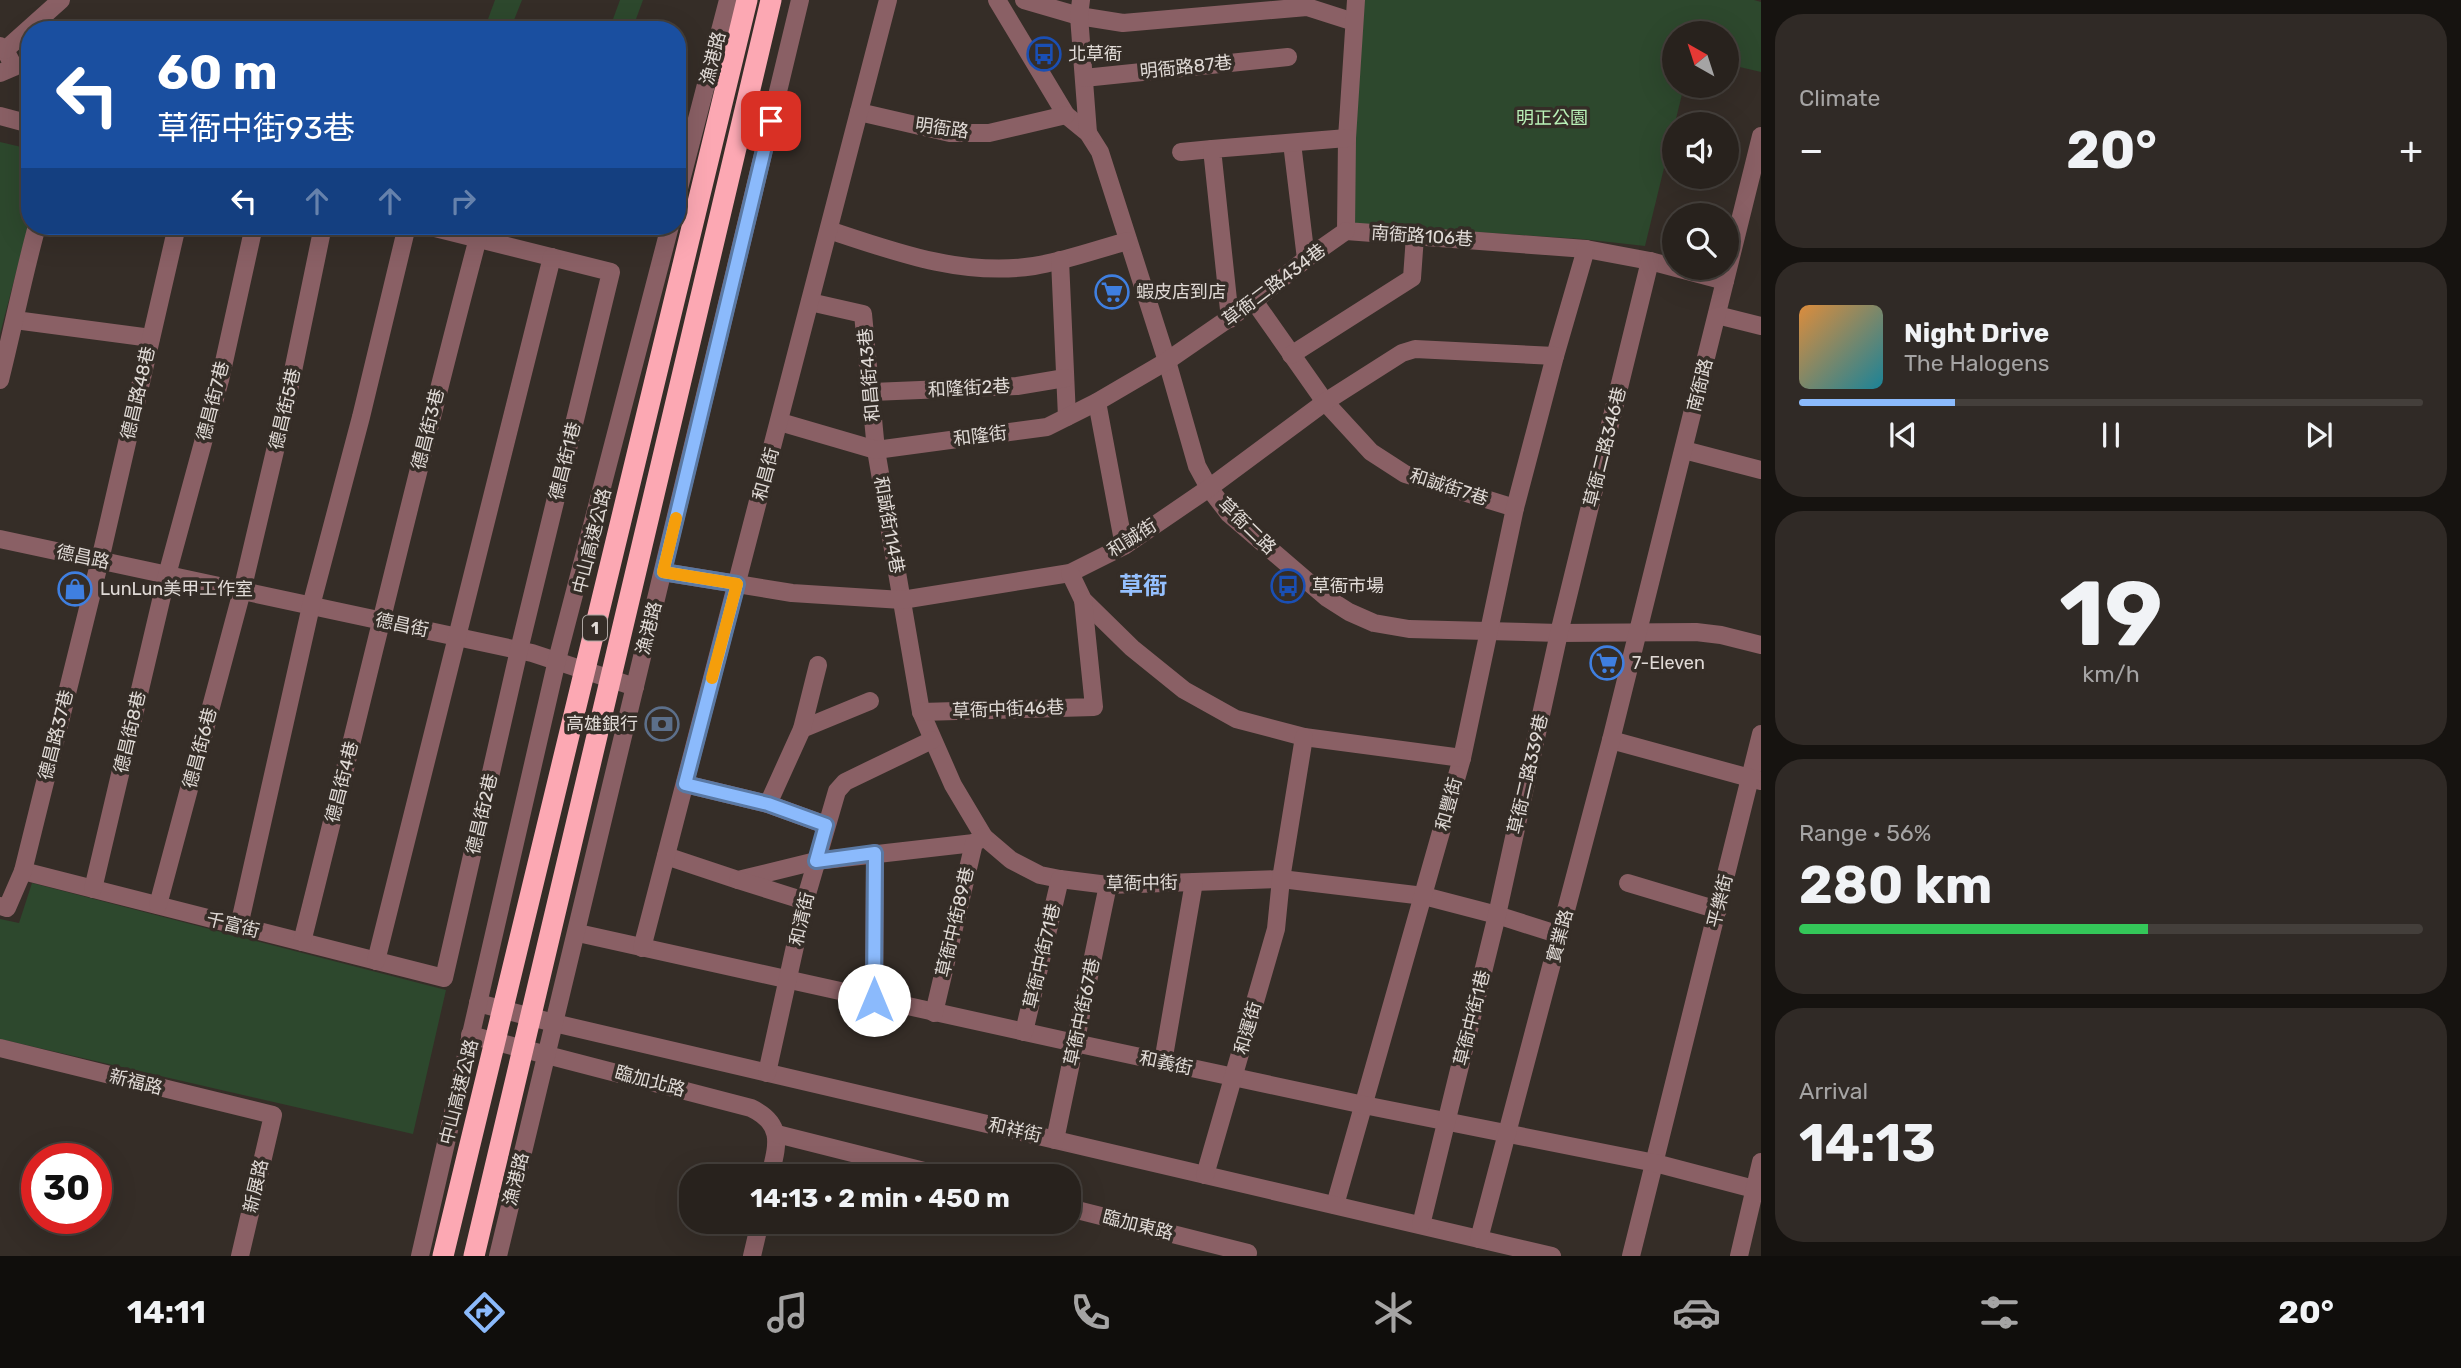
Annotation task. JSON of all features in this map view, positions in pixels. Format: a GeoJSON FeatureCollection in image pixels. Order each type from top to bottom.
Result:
{"type":"FeatureCollection","features":[{"type":"Feature","properties":{"kind":"highway","name":"中山高速公路"},"geometry":{"type":"LineString","coordinates":[[443,1256],[747,0]]}},
{"type":"Feature","properties":{"kind":"highway","name":"1"},"geometry":{"type":"LineString","coordinates":[[474,1256],[771,0]]}},
{"type":"Feature","properties":{"kind":"street"},"geometry":{"type":"LineString","coordinates":[[36,21],[61,0]]}},
{"type":"Feature","properties":{"kind":"street","name":"漁港路"},"geometry":{"type":"LineString","coordinates":[[686,162],[728,0]]}},
{"type":"Feature","properties":{"kind":"street","name":"漁港路"},"geometry":{"type":"LineString","coordinates":[[498,1256],[578,933],[800,0]]}},
{"type":"Feature","properties":{"kind":"street","name":"和昌街"},"geometry":{"type":"LineString","coordinates":[[642,948],[888,0]]}},
{"type":"Feature","properties":{"kind":"street","name":"草衙二路"},"geometry":{"type":"LineString","coordinates":[[997,0],[1066,115],[1088,133],[1100,152],[1167,361],[1197,466],[1209,488],[1229,514],[1250,533],[1327,598],[1374,623],[1409,629],[1490,632],[1696,632],[1761,645]]}},
{"type":"Feature","properties":{"kind":"street"},"geometry":{"type":"LineString","coordinates":[[1024,0],[1080,8],[1123,23],[1307,7],[1354,22]]}},
{"type":"Feature","properties":{"kind":"street","name":"南衙路106巷"},"geometry":{"type":"LineString","coordinates":[[1356,0],[1347,138],[1346,231],[1586,249],[1650,261],[1726,281]]}},
{"type":"Feature","properties":{"kind":"street"},"geometry":{"type":"LineString","coordinates":[[1080,8],[1088,133]]}},
{"type":"Feature","properties":{"kind":"street"},"geometry":{"type":"LineString","coordinates":[[0,73],[14,67],[3,48],[21,33]]}},
{"type":"Feature","properties":{"kind":"street","name":"明衙路87巷"},"geometry":{"type":"LineString","coordinates":[[1084,78],[1288,57]]}},
{"type":"Feature","properties":{"kind":"street","name":"明衙路"},"geometry":{"type":"LineString","coordinates":[[859,112],[950,133],[989,133],[1066,115]]}},
{"type":"Feature","properties":{"kind":"street"},"geometry":{"type":"LineString","coordinates":[[0,116],[21,122]]}},
{"type":"Feature","properties":{"kind":"street"},"geometry":{"type":"LineString","coordinates":[[1181,152],[1347,138]]}},
{"type":"Feature","properties":{"kind":"street"},"geometry":{"type":"LineString","coordinates":[[1292,143],[1306,259]]}},
{"type":"Feature","properties":{"kind":"street","name":"南衙路"},"geometry":{"type":"LineString","coordinates":[[1638,633],[1760,143]]}},
{"type":"Feature","properties":{"kind":"street"},"geometry":{"type":"LineString","coordinates":[[1212,149],[1230,319]]}},
{"type":"Feature","properties":{"kind":"street"},"geometry":{"type":"LineString","coordinates":[[829,230],[909,257],[970,267],[1033,266],[1128,241]]}},
{"type":"Feature","properties":{"kind":"street","name":"草衙二路434巷"},"geometry":{"type":"LineString","coordinates":[[1167,361],[1254,302],[1306,259],[1346,231]]}},
{"type":"Feature","properties":{"kind":"street"},"geometry":{"type":"LineString","coordinates":[[0,380],[35,235]]}},
{"type":"Feature","properties":{"kind":"street","name":"德昌路48巷"},"geometry":{"type":"LineString","coordinates":[[100,560],[175,235]]}},
{"type":"Feature","properties":{"kind":"street","name":"德昌街7巷"},"geometry":{"type":"LineString","coordinates":[[167,575],[220,380],[252,235]]}},
{"type":"Feature","properties":{"kind":"street","name":"德昌街5巷"},"geometry":{"type":"LineString","coordinates":[[242,591],[287,400],[321,235]]}},
{"type":"Feature","properties":{"kind":"street"},"geometry":{"type":"LineString","coordinates":[[239,926],[311,606],[362,417],[405,235]]}},
{"type":"Feature","properties":{"kind":"street"},"geometry":{"type":"LineString","coordinates":[[376,961],[552,257],[462,235]]}},
{"type":"Feature","properties":{"kind":"street"},"geometry":{"type":"LineString","coordinates":[[419,1256],[558,660],[668,235]]}},
{"type":"Feature","properties":{"kind":"street"},"geometry":{"type":"LineString","coordinates":[[1291,355],[1412,278],[1415,236]]}},
{"type":"Feature","properties":{"kind":"street","name":"德昌街3巷"},"geometry":{"type":"LineString","coordinates":[[383,621],[434,406],[478,239]]}},
{"type":"Feature","properties":{"kind":"street"},"geometry":{"type":"LineString","coordinates":[[1462,758],[1515,508],[1586,249]]}},
{"type":"Feature","properties":{"kind":"street","name":"德昌街1巷"},"geometry":{"type":"LineString","coordinates":[[519,650],[611,272],[552,257]]}},
{"type":"Feature","properties":{"kind":"street"},"geometry":{"type":"LineString","coordinates":[[1060,260],[1067,417]]}},
{"type":"Feature","properties":{"kind":"street","name":"草衙二路346巷"},"geometry":{"type":"LineString","coordinates":[[1559,633],[1650,261]]}},
{"type":"Feature","properties":{"kind":"street","name":"和昌街43巷"},"geometry":{"type":"LineString","coordinates":[[810,302],[863,314],[876,450]]}},
{"type":"Feature","properties":{"kind":"street","name":"和誠街7巷"},"geometry":{"type":"LineString","coordinates":[[1254,302],[1325,402],[1371,452],[1405,474],[1515,508]]}},
{"type":"Feature","properties":{"kind":"street"},"geometry":{"type":"LineString","coordinates":[[1717,315],[1761,326]]}},
{"type":"Feature","properties":{"kind":"street"},"geometry":{"type":"LineString","coordinates":[[15,320],[151,338]]}},
{"type":"Feature","properties":{"kind":"street","name":"和誠街"},"geometry":{"type":"LineString","coordinates":[[663,572],[792,593],[902,600],[1070,573],[1124,546],[1209,488],[1325,402],[1402,353],[1415,349],[1555,356]]}},
{"type":"Feature","properties":{"kind":"street","name":"和隆街"},"geometry":{"type":"LineString","coordinates":[[780,422],[876,450],[1047,427],[1097,402],[1167,361]]}},
{"type":"Feature","properties":{"kind":"street","name":"和隆街2巷"},"geometry":{"type":"LineString","coordinates":[[872,392],[1017,386],[1065,378]]}},
{"type":"Feature","properties":{"kind":"street"},"geometry":{"type":"LineString","coordinates":[[1097,402],[1124,546]]}},
{"type":"Feature","properties":{"kind":"street","name":"和誠街114巷"},"geometry":{"type":"LineString","coordinates":[[876,450],[902,600]]}},
{"type":"Feature","properties":{"kind":"street"},"geometry":{"type":"LineString","coordinates":[[1684,450],[1761,470]]}},
{"type":"Feature","properties":{"kind":"street","name":"德昌路"},"geometry":{"type":"LineString","coordinates":[[0,539],[167,575]]}},
{"type":"Feature","properties":{"kind":"street","name":"德昌路37巷"},"geometry":{"type":"LineString","coordinates":[[3,907],[23,871],[100,560]]}},
{"type":"Feature","properties":{"kind":"street","name":"和豐街"},"geometry":{"type":"LineString","coordinates":[[1070,573],[1083,600],[1132,648],[1184,690],[1236,719],[1304,737],[1462,758],[1335,1205]]}},
{"type":"Feature","properties":{"kind":"street","name":"德昌街"},"geometry":{"type":"LineString","coordinates":[[167,575],[519,650],[558,660],[635,687]]}},
{"type":"Feature","properties":{"kind":"street","name":"德昌街8巷"},"geometry":{"type":"LineString","coordinates":[[93,889],[167,575]]}},
{"type":"Feature","properties":{"kind":"street","name":"德昌街6巷"},"geometry":{"type":"LineString","coordinates":[[158,905],[242,591]]}},
{"type":"Feature","properties":{"kind":"street","name":"草衙中街"},"geometry":{"type":"LineString","coordinates":[[902,600],[921,712],[979,840],[1040,875],[1108,885],[1281,879],[1424,896],[1560,935]]}},
{"type":"Feature","properties":{"kind":"street","name":"草衙中街46巷"},"geometry":{"type":"LineString","coordinates":[[921,712],[1094,707],[1083,600]]}},
{"type":"Feature","properties":{"kind":"street","name":"德昌街4巷"},"geometry":{"type":"LineString","coordinates":[[302,942],[383,621]]}},
{"type":"Feature","properties":{"kind":"street","name":"草衙二路339巷"},"geometry":{"type":"LineString","coordinates":[[1497,915],[1559,633]]}},
{"type":"Feature","properties":{"kind":"street","name":"實業路"},"geometry":{"type":"LineString","coordinates":[[1479,1239],[1638,633]]}},
{"type":"Feature","properties":{"kind":"street","name":"德昌街2巷"},"geometry":{"type":"LineString","coordinates":[[444,978],[519,650]]}},
{"type":"Feature","properties":{"kind":"street"},"geometry":{"type":"LineString","coordinates":[[768,804],[802,729],[818,665]]}},
{"type":"Feature","properties":{"kind":"street"},"geometry":{"type":"LineString","coordinates":[[802,729],[870,701]]}},
{"type":"Feature","properties":{"kind":"street","name":"平樂街"},"geometry":{"type":"LineString","coordinates":[[1631,1256],[1718,910],[1756,780],[1761,734]]}},
{"type":"Feature","properties":{"kind":"street","name":"和運街"},"geometry":{"type":"LineString","coordinates":[[1205,1175],[1276,929],[1281,879],[1304,737]]}},
{"type":"Feature","properties":{"kind":"street","name":"和清街"},"geometry":{"type":"LineString","coordinates":[[767,1073],[805,901],[837,791],[845,782],[932,740]]}},
{"type":"Feature","properties":{"kind":"street"},"geometry":{"type":"LineString","coordinates":[[1611,740],[1756,780]]}},
{"type":"Feature","properties":{"kind":"street"},"geometry":{"type":"LineString","coordinates":[[685,784],[768,804],[826,825]]}},
{"type":"Feature","properties":{"kind":"street"},"geometry":{"type":"LineString","coordinates":[[738,880],[816,861],[979,840]]}},
{"type":"Feature","properties":{"kind":"street","name":"草衙中街89巷"},"geometry":{"type":"LineString","coordinates":[[933,1013],[979,840]]}},
{"type":"Feature","properties":{"kind":"street"},"geometry":{"type":"LineString","coordinates":[[874,1000],[875,853]]}},
{"type":"Feature","properties":{"kind":"street"},"geometry":{"type":"LineString","coordinates":[[666,856],[805,901]]}},
{"type":"Feature","properties":{"kind":"street","name":"千富街"},"geometry":{"type":"LineString","coordinates":[[23,871],[444,978]]}},
{"type":"Feature","properties":{"kind":"street","name":"草衙中街71巷"},"geometry":{"type":"LineString","coordinates":[[1024,1032],[1060,879]]}},
{"type":"Feature","properties":{"kind":"street"},"geometry":{"type":"LineString","coordinates":[[1163,1062],[1194,882]]}},
{"type":"Feature","properties":{"kind":"street"},"geometry":{"type":"LineString","coordinates":[[1628,883],[1718,910]]}},
{"type":"Feature","properties":{"kind":"street","name":"草衙中街67巷"},"geometry":{"type":"LineString","coordinates":[[1055,1140],[1108,885]]}},
{"type":"Feature","properties":{"kind":"street","name":"草衙中街1巷"},"geometry":{"type":"LineString","coordinates":[[1422,1225],[1497,915]]}},
{"type":"Feature","properties":{"kind":"street","name":"和義街"},"geometry":{"type":"LineString","coordinates":[[578,933],[933,1013],[1364,1105],[1655,1163],[1754,1189]]}},
{"type":"Feature","properties":{"kind":"street","name":"和祥街"},"geometry":{"type":"LineString","coordinates":[[478,1003],[1422,1225],[1479,1239],[1503,1250],[1552,1256]]}},
{"type":"Feature","properties":{"kind":"street","name":"臨加北路"},"geometry":{"type":"LineString","coordinates":[[470,1035],[751,1108],[762,1113],[777,1134]]}},
{"type":"Feature","properties":{"kind":"street","name":"新福路"},"geometry":{"type":"LineString","coordinates":[[0,1048],[273,1115]]}},
{"type":"Feature","properties":{"kind":"street","name":"新展路"},"geometry":{"type":"LineString","coordinates":[[240,1256],[273,1115]]}},
{"type":"Feature","properties":{"kind":"street"},"geometry":{"type":"LineString","coordinates":[[773,1164],[777,1134],[896,1164]]}},
{"type":"Feature","properties":{"kind":"street"},"geometry":{"type":"LineString","coordinates":[[1739,1256],[1761,1162]]}},
{"type":"Feature","properties":{"kind":"street","name":"臨加東路"},"geometry":{"type":"LineString","coordinates":[[1081,1211],[1247,1254]]}},
{"type":"Feature","properties":{"kind":"street"},"geometry":{"type":"LineString","coordinates":[[752,1256],[757,1234]]}},
{"type":"Feature","properties":{"kind":"green space"},"geometry":{"type":"Polygon","coordinates":[[[495,0],[522,0],[514,21],[487,21],[495,0]]]}},
{"type":"Feature","properties":{"kind":"green space"},"geometry":{"type":"Polygon","coordinates":[[[620,0],[643,0],[635,21],[612,21],[620,0]]]}},
{"type":"Feature","properties":{"kind":"green space","name":"明正公園"},"geometry":{"type":"Polygon","coordinates":[[[1360,0],[1761,2],[1761,72],[1740,67],[1740,21],[1662,21],[1662,98],[1681,98],[1678,112],[1662,112],[1662,176],[1645,246],[1582,239],[1354,224],[1352,138],[1360,0]]]}},
{"type":"Feature","properties":{"kind":"green space"},"geometry":{"type":"Polygon","coordinates":[[[0,142],[21,147],[21,235],[26,235],[0,334],[0,142]]]}},
{"type":"Feature","properties":{"kind":"green space"},"geometry":{"type":"Polygon","coordinates":[[[32,883],[446,990],[413,1134],[0,1039],[0,919],[19,923],[32,883]]]}},
{"type":"Feature","properties":{"kind":"slow traffic"},"geometry":{"type":"LineString","coordinates":[[676,518],[663,572],[737,584],[712,678]]}},
{"type":"Feature","properties":{"kind":"place","name":"北草衙"},"geometry":{"type":"Point","coordinates":[1044,54]}},
{"type":"Feature","properties":{"kind":"place","name":"蝦皮店到店"},"geometry":{"type":"Point","coordinates":[1112,292]}},
{"type":"Feature","properties":{"kind":"place","name":"草衙市場"},"geometry":{"type":"Point","coordinates":[1288,586]}},
{"type":"Feature","properties":{"kind":"place","name":"LunLun美甲工作室"},"geometry":{"type":"Point","coordinates":[75,589]}},
{"type":"Feature","properties":{"kind":"place","name":"7-Eleven"},"geometry":{"type":"Point","coordinates":[1607,663]}},
{"type":"Feature","properties":{"kind":"place","name":"高雄銀行"},"geometry":{"type":"Point","coordinates":[662,724]}},
{"type":"Feature","properties":{"kind":"district","name":"草衙"},"geometry":{"type":"Point","coordinates":[1143,586]}},
{"type":"Feature","properties":{"kind":"route"},"geometry":{"type":"LineString","coordinates":[[771,121],[663,572],[737,584],[685,784],[768,804],[826,825],[816,861],[875,853],[874,1000]]}}]}
